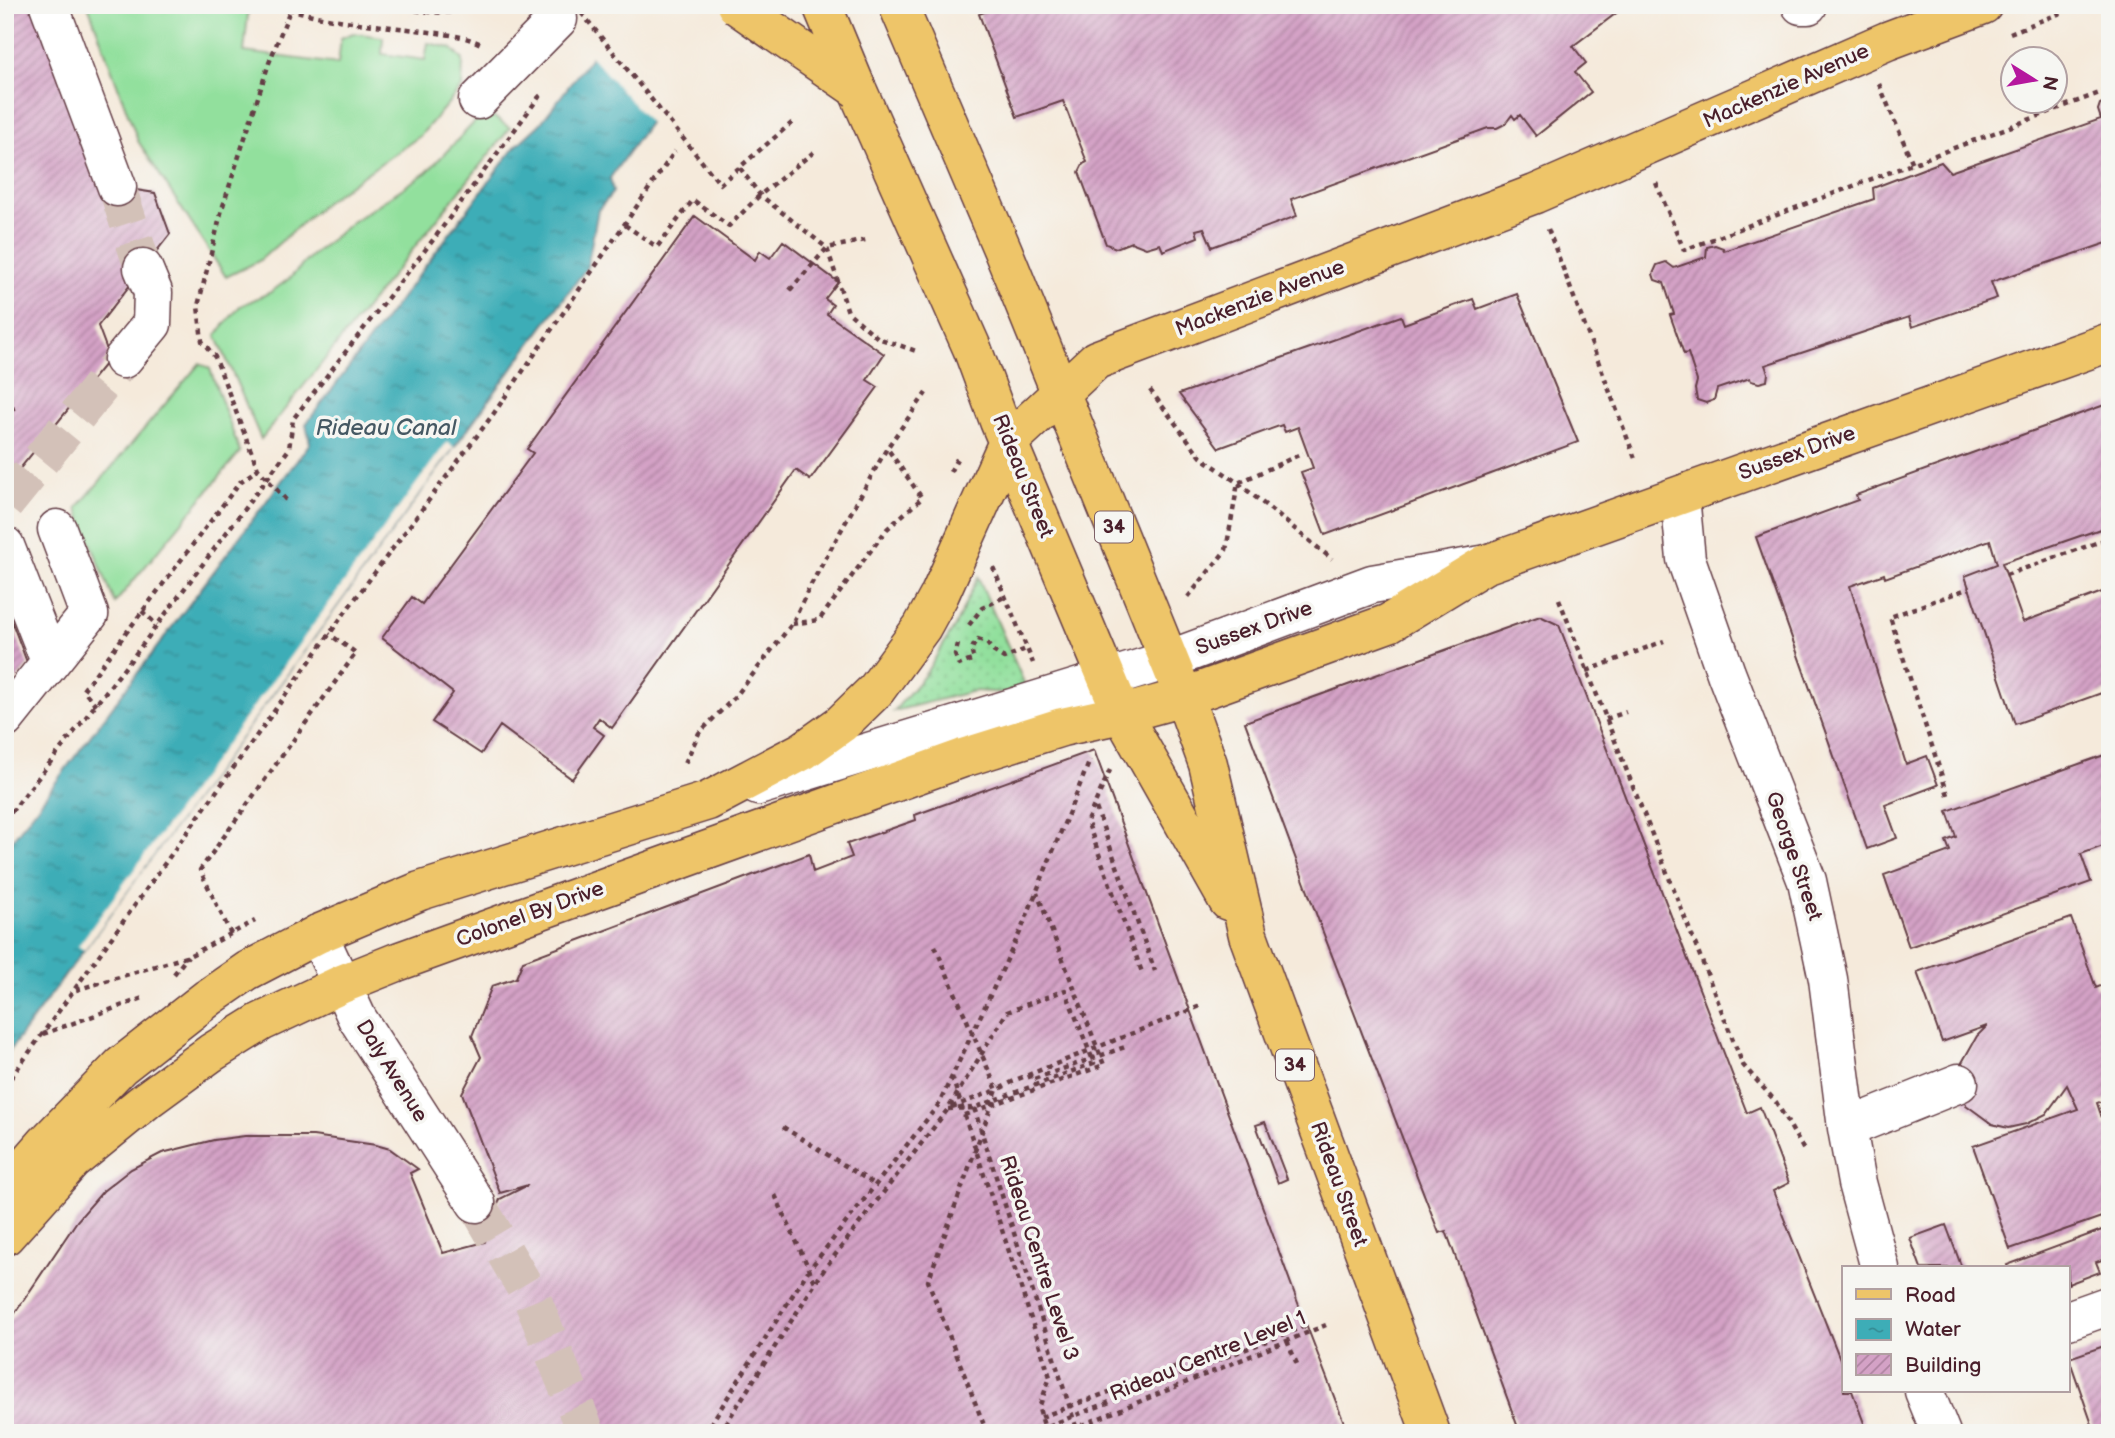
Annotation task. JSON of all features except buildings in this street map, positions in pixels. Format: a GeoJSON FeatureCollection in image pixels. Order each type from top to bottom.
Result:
{"type":"FeatureCollection","features":[{"type":"Feature","properties":{"kind":"main road"},"geometry":{"type":"LineString","coordinates":[[736,5],[857,89]]}},
{"type":"Feature","properties":{"kind":"main road","name":"Rideau Street"},"geometry":{"type":"LineString","coordinates":[[822,5],[972,348],[1004,432],[1122,714],[1248,935]]}},
{"type":"Feature","properties":{"kind":"main road","name":"Rideau Street"},"geometry":{"type":"LineString","coordinates":[[898,5],[1003,251],[1184,697],[1208,764],[1248,935],[1431,1433]]}},
{"type":"Feature","properties":{"kind":"main road","name":"Mackenzie Avenue"},"geometry":{"type":"LineString","coordinates":[[708,801],[803,751],[841,724],[876,690],[928,616],[1004,432],[1059,394],[1096,360],[1535,194],[1887,41],[1983,5]]}},
{"type":"Feature","properties":{"kind":"main road","name":"Sussex Drive"},"geometry":{"type":"LineString","coordinates":[[1122,714],[1184,697],[1389,623],[1485,565],[2110,342]]}},
{"type":"Feature","properties":{"kind":"main road","name":"Colonel By Drive"},"geometry":{"type":"LineString","coordinates":[[5,1236],[72,1161],[148,1099],[211,1053],[261,1023],[342,984],[963,758],[1062,727],[1122,714]]}},
{"type":"Feature","properties":{"kind":"main road"},"geometry":{"type":"LineString","coordinates":[[5,1190],[46,1143],[121,1066],[247,971],[318,934],[420,891],[708,801]]}},
{"type":"Feature","properties":{"kind":"street"},"geometry":{"type":"LineString","coordinates":[[49,5],[117,187]]}},
{"type":"Feature","properties":{"kind":"street"},"geometry":{"type":"LineString","coordinates":[[1801,5],[1808,5]]}},
{"type":"Feature","properties":{"kind":"street"},"geometry":{"type":"LineString","coordinates":[[478,100],[567,12]]}},
{"type":"Feature","properties":{"kind":"street"},"geometry":{"type":"LineString","coordinates":[[123,359],[152,324],[153,292],[143,268]]}},
{"type":"Feature","properties":{"kind":"street","name":"George Street"},"geometry":{"type":"LineString","coordinates":[[1680,496],[1686,559],[1726,673],[1807,881],[1828,979],[1847,1128],[1860,1196],[1879,1266]]}},
{"type":"Feature","properties":{"kind":"street"},"geometry":{"type":"LineString","coordinates":[[5,719],[89,614],[57,529]]}},
{"type":"Feature","properties":{"kind":"street"},"geometry":{"type":"LineString","coordinates":[[5,546],[50,661]]}},
{"type":"Feature","properties":{"kind":"street","name":"Sussex Drive"},"geometry":{"type":"LineString","coordinates":[[1107,678],[1168,660],[1372,584],[1485,565]]}},
{"type":"Feature","properties":{"kind":"street"},"geometry":{"type":"LineString","coordinates":[[708,801],[1107,678]]}},
{"type":"Feature","properties":{"kind":"street","name":"Daly Avenue"},"geometry":{"type":"LineString","coordinates":[[318,934],[357,1017],[476,1203]]}},
{"type":"Feature","properties":{"kind":"street"},"geometry":{"type":"LineString","coordinates":[[1847,1128],[1959,1083]]}},
{"type":"Feature","properties":{"kind":"street"},"geometry":{"type":"LineString","coordinates":[[2070,1319],[2110,1304]]}},
{"type":"Feature","properties":{"kind":"street"},"geometry":{"type":"LineString","coordinates":[[1924,1392],[1941,1433]]}},
{"type":"Feature","properties":{"kind":"path"},"geometry":{"type":"LineString","coordinates":[[279,5],[461,36],[479,43]]}},
{"type":"Feature","properties":{"kind":"path"},"geometry":{"type":"LineString","coordinates":[[386,5],[444,14],[462,11],[475,5]]}},
{"type":"Feature","properties":{"kind":"path"},"geometry":{"type":"LineString","coordinates":[[2104,5],[2110,19]]}},
{"type":"Feature","properties":{"kind":"path"},"geometry":{"type":"LineString","coordinates":[[286,500],[258,469],[215,357],[202,341],[198,306],[222,209],[269,63],[293,7]]}},
{"type":"Feature","properties":{"kind":"path"},"geometry":{"type":"LineString","coordinates":[[567,12],[720,184],[794,121]]}},
{"type":"Feature","properties":{"kind":"path"},"geometry":{"type":"LineString","coordinates":[[1879,83],[1913,164]]}},
{"type":"Feature","properties":{"kind":"path"},"geometry":{"type":"LineString","coordinates":[[1656,183],[1684,250],[2110,89]]}},
{"type":"Feature","properties":{"kind":"path"},"geometry":{"type":"LineString","coordinates":[[5,820],[267,481],[289,449],[293,419],[433,240],[539,97]]}},
{"type":"Feature","properties":{"kind":"path"},"geometry":{"type":"LineString","coordinates":[[625,225],[657,247],[693,200],[729,226],[760,195],[815,150]]}},
{"type":"Feature","properties":{"kind":"path"},"geometry":{"type":"LineString","coordinates":[[5,1086],[330,634],[494,413],[675,151]]}},
{"type":"Feature","properties":{"kind":"path"},"geometry":{"type":"LineString","coordinates":[[740,168],[760,195],[827,248],[849,312],[878,338],[916,351]]}},
{"type":"Feature","properties":{"kind":"path"},"geometry":{"type":"LineString","coordinates":[[1547,226],[1636,461]]}},
{"type":"Feature","properties":{"kind":"path"},"geometry":{"type":"LineString","coordinates":[[790,290],[827,248],[866,240]]}},
{"type":"Feature","properties":{"kind":"path"},"geometry":{"type":"LineString","coordinates":[[5,387],[15,415]]}},
{"type":"Feature","properties":{"kind":"path"},"geometry":{"type":"LineString","coordinates":[[1150,390],[1201,457],[1238,482],[1341,567]]}},
{"type":"Feature","properties":{"kind":"path"},"geometry":{"type":"LineString","coordinates":[[685,763],[699,733],[736,696],[792,624],[809,588],[887,448],[926,393]]}},
{"type":"Feature","properties":{"kind":"path"},"geometry":{"type":"LineString","coordinates":[[950,473],[960,454],[1004,432]]}},
{"type":"Feature","properties":{"kind":"path"},"geometry":{"type":"LineString","coordinates":[[792,624],[819,620],[887,529],[922,498],[887,448]]}},
{"type":"Feature","properties":{"kind":"path"},"geometry":{"type":"LineString","coordinates":[[1238,482],[1303,453]]}},
{"type":"Feature","properties":{"kind":"path"},"geometry":{"type":"LineString","coordinates":[[96,705],[83,690],[240,482],[258,469]]}},
{"type":"Feature","properties":{"kind":"path"},"geometry":{"type":"LineString","coordinates":[[1188,597],[1226,550],[1238,482]]}},
{"type":"Feature","properties":{"kind":"path"},"geometry":{"type":"LineString","coordinates":[[2006,575],[2110,538]]}},
{"type":"Feature","properties":{"kind":"path"},"geometry":{"type":"LineString","coordinates":[[990,562],[1035,666]]}},
{"type":"Feature","properties":{"kind":"path"},"geometry":{"type":"LineString","coordinates":[[1948,795],[1890,617],[1970,588]]}},
{"type":"Feature","properties":{"kind":"path"},"geometry":{"type":"LineString","coordinates":[[1006,596],[982,608],[961,634],[955,655],[959,665],[974,659],[972,647],[978,639],[986,642],[1004,658],[1026,649]]}},
{"type":"Feature","properties":{"kind":"path"},"geometry":{"type":"LineString","coordinates":[[1559,599],[1742,1065],[1776,1102],[1805,1152]]}},
{"type":"Feature","properties":{"kind":"path"},"geometry":{"type":"LineString","coordinates":[[142,611],[157,625]]}},
{"type":"Feature","properties":{"kind":"path"},"geometry":{"type":"LineString","coordinates":[[236,945],[200,870],[356,653],[330,634]]}},
{"type":"Feature","properties":{"kind":"path"},"geometry":{"type":"LineString","coordinates":[[1587,671],[1664,641]]}},
{"type":"Feature","properties":{"kind":"path"},"geometry":{"type":"LineString","coordinates":[[1606,719],[1626,712]]}},
{"type":"Feature","properties":{"kind":"path"},"geometry":{"type":"LineString","coordinates":[[705,1433],[808,1271],[939,1104],[1021,930],[1094,750]]}},
{"type":"Feature","properties":{"kind":"path"},"geometry":{"type":"LineString","coordinates":[[1111,767],[1087,821],[1143,975]]}},
{"type":"Feature","properties":{"kind":"path"},"geometry":{"type":"LineString","coordinates":[[1095,807],[1155,971]]}},
{"type":"Feature","properties":{"kind":"path"},"geometry":{"type":"LineString","coordinates":[[964,1115],[1104,1065],[1036,892]]}},
{"type":"Feature","properties":{"kind":"path"},"geometry":{"type":"LineString","coordinates":[[76,990],[188,956],[265,917]]}},
{"type":"Feature","properties":{"kind":"path"},"geometry":{"type":"LineString","coordinates":[[935,946],[997,1090],[928,1281],[987,1433]]}},
{"type":"Feature","properties":{"kind":"path"},"geometry":{"type":"LineString","coordinates":[[166,984],[188,956]]}},
{"type":"Feature","properties":{"kind":"path"},"geometry":{"type":"LineString","coordinates":[[720,1433],[815,1283],[948,1109],[1007,1012],[1065,990],[1094,1063],[974,1108],[948,1109]]}},
{"type":"Feature","properties":{"kind":"path"},"geometry":{"type":"LineString","coordinates":[[43,1034],[145,998]]}},
{"type":"Feature","properties":{"kind":"path"},"geometry":{"type":"LineString","coordinates":[[948,1109],[1203,1005]]}},
{"type":"Feature","properties":{"kind":"path"},"geometry":{"type":"LineString","coordinates":[[1029,1074],[1031,1080],[1125,1047]]}},
{"type":"Feature","properties":{"kind":"path"},"geometry":{"type":"LineString","coordinates":[[952,1077],[1050,1377],[1039,1408],[1046,1430]]}},
{"type":"Feature","properties":{"kind":"path","name":"Rideau Centre Level 3"},"geometry":{"type":"LineString","coordinates":[[974,1108],[1077,1433]]}},
{"type":"Feature","properties":{"kind":"path"},"geometry":{"type":"LineString","coordinates":[[783,1127],[876,1185]]}},
{"type":"Feature","properties":{"kind":"path"},"geometry":{"type":"LineString","coordinates":[[775,1195],[815,1283]]}},
{"type":"Feature","properties":{"kind":"path"},"geometry":{"type":"LineString","coordinates":[[1030,1433],[1046,1430],[1308,1325]]}},
{"type":"Feature","properties":{"kind":"path","name":"Rideau Centre Level 1"},"geometry":{"type":"LineString","coordinates":[[1063,1433],[1326,1325]]}},
{"type":"Feature","properties":{"kind":"path"},"geometry":{"type":"LineString","coordinates":[[1287,1341],[1297,1364]]}},
{"type":"Feature","properties":{"kind":"path"},"geometry":{"type":"LineString","coordinates":[[1041,1418],[1180,1366]]}},
{"type":"Feature","properties":{"kind":"green space"},"geometry":{"type":"Polygon","coordinates":[[[88,5],[249,5],[244,52],[338,64],[341,38],[353,33],[383,37],[382,54],[425,60],[428,43],[451,48],[463,60],[462,87],[420,136],[328,200],[259,261],[226,277],[138,141],[88,5]]]}},
{"type":"Feature","properties":{"kind":"green space"},"geometry":{"type":"Polygon","coordinates":[[[485,111],[510,128],[261,439],[216,335],[240,306],[271,292],[352,222],[427,172],[485,111]]]}},
{"type":"Feature","properties":{"kind":"green space"},"geometry":{"type":"Polygon","coordinates":[[[200,363],[210,369],[240,452],[115,603],[77,508],[200,363]]]}},
{"type":"Feature","properties":{"kind":"green space"},"geometry":{"type":"Polygon","coordinates":[[[978,577],[1025,685],[1009,693],[974,691],[894,711],[924,676],[955,626],[978,577]]]}},
{"type":"Feature","properties":{"kind":"water","name":"Rideau Canal"},"geometry":{"type":"Polygon","coordinates":[[[774,5],[649,123],[610,178],[613,192],[598,210],[587,267],[5,1057],[5,850],[310,443],[306,424],[515,147],[540,124],[591,57],[774,5]]]}},
{"type":"Feature","properties":{"kind":"pier"},"geometry":{"type":"Polygon","coordinates":[[[648,5],[778,5],[652,125],[589,54],[648,5]]]}},
{"type":"Feature","properties":{"kind":"pier"},"geometry":{"type":"Polygon","coordinates":[[[447,442],[454,447],[84,950],[78,946],[447,442]]]}},
{"type":"Feature","properties":{"kind":"tunnel"},"geometry":{"type":"LineString","coordinates":[[117,187],[143,268]]}},
{"type":"Feature","properties":{"kind":"tunnel"},"geometry":{"type":"LineString","coordinates":[[5,504],[123,359]]}},
{"type":"Feature","properties":{"kind":"tunnel"},"geometry":{"type":"LineString","coordinates":[[476,1203],[533,1301],[586,1433]]}}]}
